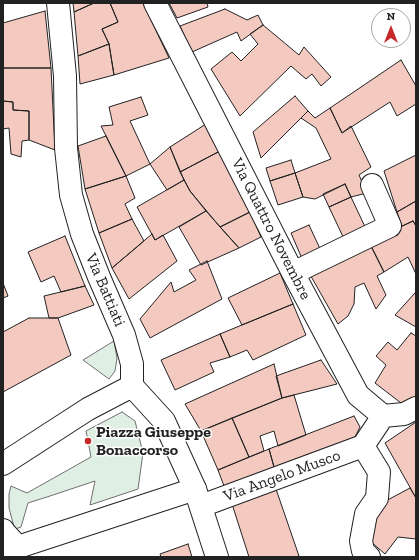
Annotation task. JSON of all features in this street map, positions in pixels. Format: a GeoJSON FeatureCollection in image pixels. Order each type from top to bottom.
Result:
{"type":"FeatureCollection","features":[{"type":"Feature","properties":{"kind":"street","name":"Via Battiati"},"geometry":{"type":"LineString","coordinates":[[58,3],[65,76],[66,148],[71,195],[82,234],[124,335],[132,364],[132,386]]}},
{"type":"Feature","properties":{"kind":"street","name":"Via Quattro Novembre"},"geometry":{"type":"LineString","coordinates":[[155,3],[293,273],[358,395],[383,416]]}},
{"type":"Feature","properties":{"kind":"street"},"geometry":{"type":"LineString","coordinates":[[293,273],[390,226],[372,185]]}},
{"type":"Feature","properties":{"kind":"street"},"geometry":{"type":"LineString","coordinates":[[3,464],[88,409],[132,386],[164,421],[198,498],[217,557]]}},
{"type":"Feature","properties":{"kind":"street"},"geometry":{"type":"LineString","coordinates":[[369,557],[363,551],[361,541],[366,514],[377,498],[379,472],[363,446],[383,416],[404,414],[416,408]]}},
{"type":"Feature","properties":{"kind":"street","name":"Via Angelo Musco"},"geometry":{"type":"LineString","coordinates":[[11,552],[198,498],[363,446]]}},
{"type":"Feature","properties":{"kind":"street"},"geometry":{"type":"LineString","coordinates":[[3,530],[11,552]]}},
{"type":"Feature","properties":{"kind":"green space"},"geometry":{"type":"Polygon","coordinates":[[[114,341],[117,358],[115,371],[109,379],[83,360],[114,341]]]}},
{"type":"Feature","properties":{"kind":"green space"},"geometry":{"type":"Polygon","coordinates":[[[122,412],[135,421],[143,453],[138,489],[90,505],[95,481],[28,503],[21,527],[15,529],[9,508],[9,494],[11,486],[27,493],[91,457],[86,431],[122,412]]]}},
{"type":"Feature","properties":{"kind":"building"},"geometry":{"type":"Polygon","coordinates":[[[73,3],[94,3],[74,12],[73,3]]]}},
{"type":"Feature","properties":{"kind":"building"},"geometry":{"type":"Polygon","coordinates":[[[94,3],[110,3],[118,22],[102,29],[109,44],[78,56],[74,12],[94,3]]]}},
{"type":"Feature","properties":{"kind":"building"},"geometry":{"type":"Polygon","coordinates":[[[110,3],[143,3],[169,58],[114,75],[109,44],[102,29],[118,22],[110,3]]]}},
{"type":"Feature","properties":{"kind":"building"},"geometry":{"type":"Polygon","coordinates":[[[169,3],[207,3],[208,7],[177,18],[169,3]]]}},
{"type":"Feature","properties":{"kind":"building"},"geometry":{"type":"Polygon","coordinates":[[[225,9],[247,20],[258,15],[263,25],[241,41],[237,32],[192,52],[180,26],[225,9]]]}},
{"type":"Feature","properties":{"kind":"building"},"geometry":{"type":"Polygon","coordinates":[[[45,11],[51,68],[3,68],[3,23],[45,11]]]}},
{"type":"Feature","properties":{"kind":"building"},"geometry":{"type":"Polygon","coordinates":[[[263,25],[299,55],[304,47],[331,77],[321,86],[312,74],[306,79],[291,66],[240,116],[211,69],[232,52],[241,61],[258,44],[250,34],[263,25]]]}},
{"type":"Feature","properties":{"kind":"building"},"geometry":{"type":"Polygon","coordinates":[[[109,44],[114,75],[80,84],[78,56],[109,44]]]}},
{"type":"Feature","properties":{"kind":"building"},"geometry":{"type":"Polygon","coordinates":[[[401,60],[416,86],[416,104],[397,116],[390,102],[342,133],[330,108],[401,60]]]}},
{"type":"Feature","properties":{"kind":"building"},"geometry":{"type":"Polygon","coordinates":[[[3,68],[51,68],[55,150],[29,140],[29,111],[13,110],[13,102],[3,101],[3,68]]]}},
{"type":"Feature","properties":{"kind":"building"},"geometry":{"type":"Polygon","coordinates":[[[295,96],[308,111],[261,158],[253,132],[295,96]]]}},
{"type":"Feature","properties":{"kind":"building"},"geometry":{"type":"Polygon","coordinates":[[[141,97],[148,115],[130,121],[150,164],[126,176],[101,126],[113,125],[109,107],[141,97]]]}},
{"type":"Feature","properties":{"kind":"building"},"geometry":{"type":"Polygon","coordinates":[[[3,101],[13,102],[13,110],[29,111],[29,140],[22,141],[21,157],[11,154],[9,128],[3,129],[3,101]]]}},
{"type":"Feature","properties":{"kind":"building"},"geometry":{"type":"Polygon","coordinates":[[[330,108],[342,133],[351,126],[371,167],[359,175],[367,193],[351,197],[345,184],[315,199],[303,197],[295,173],[331,159],[316,128],[301,118],[308,111],[315,118],[330,108]]]}},
{"type":"Feature","properties":{"kind":"building"},"geometry":{"type":"Polygon","coordinates":[[[206,124],[220,151],[180,172],[170,147],[206,124]]]}},
{"type":"Feature","properties":{"kind":"building"},"geometry":{"type":"Polygon","coordinates":[[[106,136],[126,176],[85,189],[78,146],[106,136]]]}},
{"type":"Feature","properties":{"kind":"building"},"geometry":{"type":"Polygon","coordinates":[[[170,147],[184,180],[167,190],[150,164],[170,147]]]}},
{"type":"Feature","properties":{"kind":"building"},"geometry":{"type":"Polygon","coordinates":[[[220,151],[250,212],[220,227],[190,191],[180,172],[220,151]]]}},
{"type":"Feature","properties":{"kind":"building"},"geometry":{"type":"Polygon","coordinates":[[[416,155],[416,201],[397,212],[384,171],[416,155]]]}},
{"type":"Feature","properties":{"kind":"building"},"geometry":{"type":"Polygon","coordinates":[[[291,160],[295,173],[270,181],[266,168],[291,160]]]}},
{"type":"Feature","properties":{"kind":"building"},"geometry":{"type":"Polygon","coordinates":[[[295,173],[303,197],[278,205],[270,181],[295,173]]]}},
{"type":"Feature","properties":{"kind":"building"},"geometry":{"type":"Polygon","coordinates":[[[126,176],[135,198],[125,204],[132,219],[99,233],[85,189],[126,176]]]}},
{"type":"Feature","properties":{"kind":"building"},"geometry":{"type":"Polygon","coordinates":[[[184,180],[190,191],[206,211],[155,240],[137,207],[184,180]]]}},
{"type":"Feature","properties":{"kind":"building"},"geometry":{"type":"Polygon","coordinates":[[[345,184],[351,197],[329,207],[323,194],[345,184]]]}},
{"type":"Feature","properties":{"kind":"building"},"geometry":{"type":"Polygon","coordinates":[[[351,197],[367,231],[345,241],[329,207],[351,197]]]}},
{"type":"Feature","properties":{"kind":"building"},"geometry":{"type":"Polygon","coordinates":[[[416,201],[416,226],[413,221],[402,226],[397,212],[416,201]]]}},
{"type":"Feature","properties":{"kind":"building"},"geometry":{"type":"Polygon","coordinates":[[[206,211],[239,248],[201,265],[179,227],[206,211]]]}},
{"type":"Feature","properties":{"kind":"building"},"geometry":{"type":"Polygon","coordinates":[[[250,212],[261,237],[239,248],[220,227],[250,212]]]}},
{"type":"Feature","properties":{"kind":"building"},"geometry":{"type":"Polygon","coordinates":[[[132,219],[144,241],[112,268],[99,233],[132,219]]]}},
{"type":"Feature","properties":{"kind":"building"},"geometry":{"type":"Polygon","coordinates":[[[413,221],[416,226],[416,274],[408,257],[384,272],[369,242],[413,221]]]}},
{"type":"Feature","properties":{"kind":"building"},"geometry":{"type":"Polygon","coordinates":[[[309,225],[322,253],[303,261],[291,233],[309,225]]]}},
{"type":"Feature","properties":{"kind":"building"},"geometry":{"type":"Polygon","coordinates":[[[152,234],[155,240],[163,235],[177,261],[129,299],[112,268],[152,234]]]}},
{"type":"Feature","properties":{"kind":"building"},"geometry":{"type":"Polygon","coordinates":[[[65,236],[85,286],[61,292],[54,276],[41,282],[28,252],[65,236]]]}},
{"type":"Feature","properties":{"kind":"building"},"geometry":{"type":"Polygon","coordinates":[[[369,242],[384,272],[377,276],[386,295],[376,309],[364,283],[355,287],[354,304],[348,316],[338,324],[308,271],[369,242]]]}},
{"type":"Feature","properties":{"kind":"building"},"geometry":{"type":"Polygon","coordinates":[[[207,261],[222,299],[150,338],[140,319],[171,282],[174,292],[196,280],[189,270],[207,261]]]}},
{"type":"Feature","properties":{"kind":"building"},"geometry":{"type":"Polygon","coordinates":[[[280,273],[293,304],[242,325],[228,298],[280,273]]]}},
{"type":"Feature","properties":{"kind":"building"},"geometry":{"type":"Polygon","coordinates":[[[3,283],[8,296],[3,298],[3,283]]]}},
{"type":"Feature","properties":{"kind":"building"},"geometry":{"type":"Polygon","coordinates":[[[85,286],[94,305],[58,318],[49,318],[44,296],[85,286]]]}},
{"type":"Feature","properties":{"kind":"building"},"geometry":{"type":"Polygon","coordinates":[[[416,293],[416,327],[395,315],[416,293]]]}},
{"type":"Feature","properties":{"kind":"building"},"geometry":{"type":"Polygon","coordinates":[[[293,304],[306,335],[253,360],[247,350],[230,357],[220,334],[293,304]]]}},
{"type":"Feature","properties":{"kind":"building"},"geometry":{"type":"Polygon","coordinates":[[[29,318],[58,318],[71,355],[3,392],[3,332],[29,318]]]}},
{"type":"Feature","properties":{"kind":"building"},"geometry":{"type":"Polygon","coordinates":[[[411,333],[416,336],[416,397],[412,402],[401,403],[375,383],[386,365],[376,356],[388,342],[397,350],[411,333]]]}},
{"type":"Feature","properties":{"kind":"building"},"geometry":{"type":"Polygon","coordinates":[[[220,334],[230,357],[210,363],[214,372],[175,390],[161,360],[220,334]]]}},
{"type":"Feature","properties":{"kind":"building"},"geometry":{"type":"Polygon","coordinates":[[[321,360],[337,384],[282,398],[276,376],[321,360]]]}},
{"type":"Feature","properties":{"kind":"building"},"geometry":{"type":"Polygon","coordinates":[[[274,364],[282,398],[201,431],[185,404],[274,364]]]}},
{"type":"Feature","properties":{"kind":"building"},"geometry":{"type":"Polygon","coordinates":[[[294,395],[306,435],[278,446],[274,431],[260,436],[264,451],[249,457],[232,418],[282,398],[294,395]]]}},
{"type":"Feature","properties":{"kind":"building"},"geometry":{"type":"Polygon","coordinates":[[[354,416],[360,427],[355,437],[274,467],[269,449],[354,416]]]}},
{"type":"Feature","properties":{"kind":"building"},"geometry":{"type":"Polygon","coordinates":[[[232,418],[249,457],[218,470],[201,431],[232,418]]]}},
{"type":"Feature","properties":{"kind":"building"},"geometry":{"type":"Polygon","coordinates":[[[416,422],[416,498],[385,443],[416,422]]]}},
{"type":"Feature","properties":{"kind":"building"},"geometry":{"type":"Polygon","coordinates":[[[269,449],[274,467],[224,486],[218,470],[269,449]]]}},
{"type":"Feature","properties":{"kind":"building"},"geometry":{"type":"Polygon","coordinates":[[[410,488],[416,498],[416,539],[398,537],[385,554],[370,541],[369,530],[382,503],[410,488]]]}},
{"type":"Feature","properties":{"kind":"building"},"geometry":{"type":"Polygon","coordinates":[[[276,489],[299,556],[249,557],[232,504],[276,489]]]}},
{"type":"Feature","properties":{"kind":"building"},"geometry":{"type":"Polygon","coordinates":[[[188,544],[192,557],[161,557],[160,554],[188,544]]]}},
{"type":"Feature","properties":{"kind":"place","name":"Piazza Giuseppe Bonaccorso"},"geometry":{"type":"Point","coordinates":[88,441]}}]}
